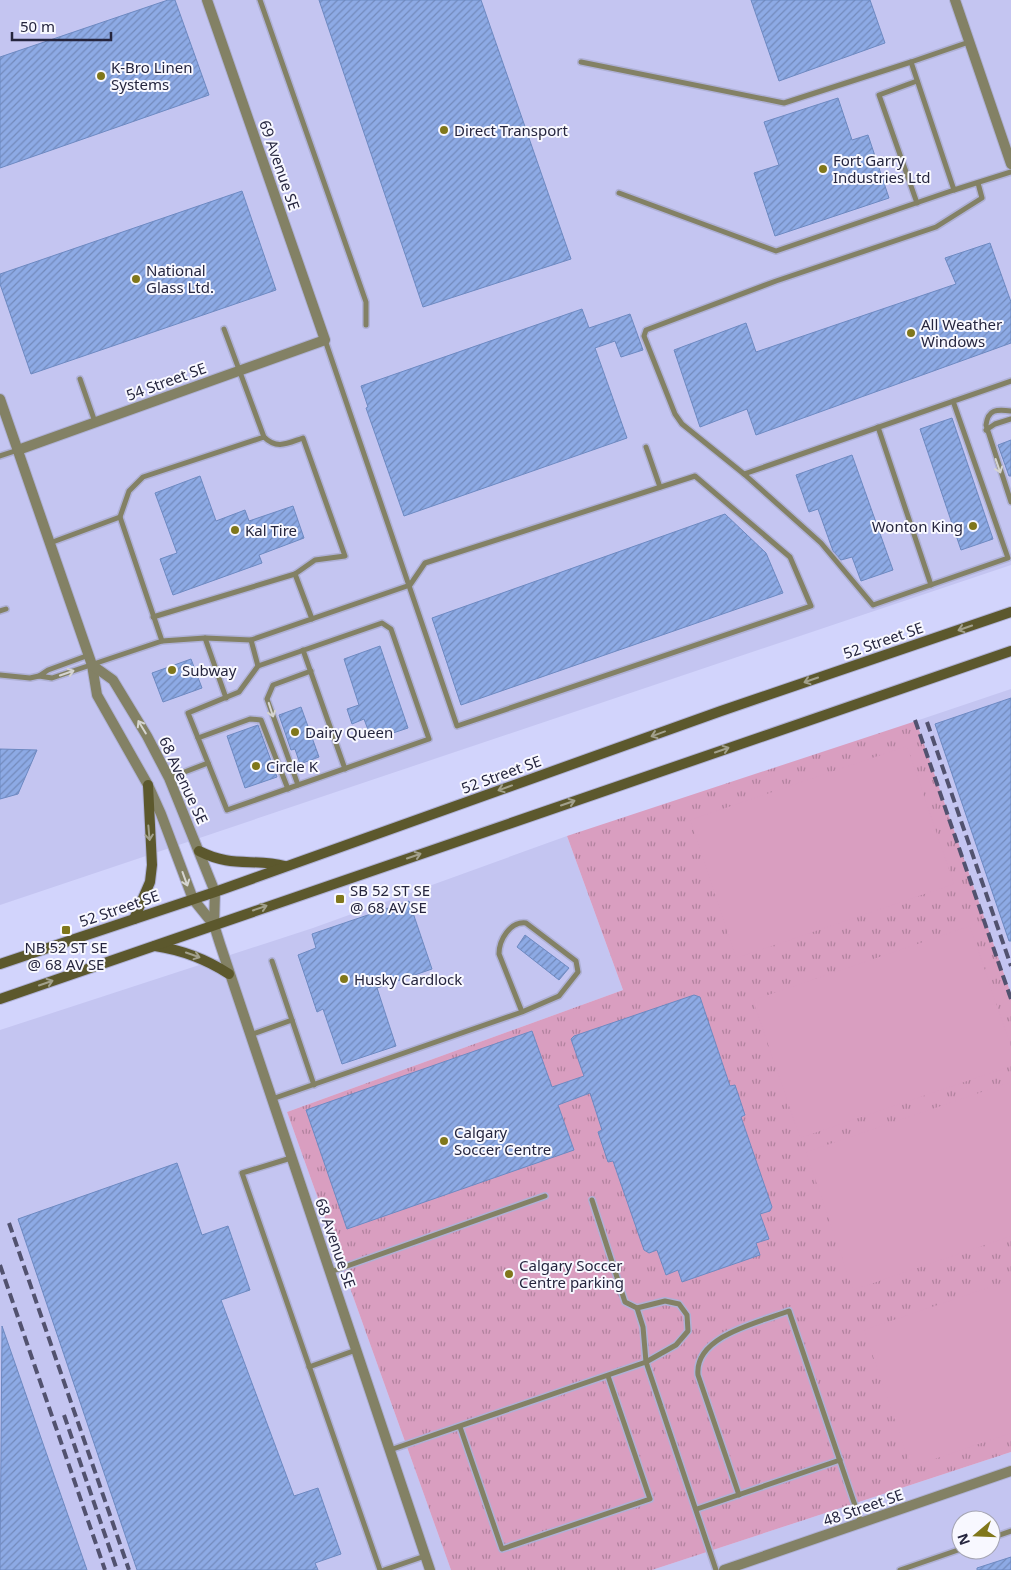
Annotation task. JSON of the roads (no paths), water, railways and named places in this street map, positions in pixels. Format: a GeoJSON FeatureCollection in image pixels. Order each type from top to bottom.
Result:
{"type":"FeatureCollection","features":[{"type":"Feature","properties":{"kind":"main road","name":"52 Street SE"},"geometry":{"type":"LineString","coordinates":[[0,964],[215,892],[721,712],[1011,612]]}},
{"type":"Feature","properties":{"kind":"main road"},"geometry":{"type":"LineString","coordinates":[[0,999],[1011,651]]}},
{"type":"Feature","properties":{"kind":"main road"},"geometry":{"type":"LineString","coordinates":[[134,919],[150,882],[152,865],[148,784]]}},
{"type":"Feature","properties":{"kind":"main road"},"geometry":{"type":"LineString","coordinates":[[199,851],[223,862],[267,862],[286,866]]}},
{"type":"Feature","properties":{"kind":"main road"},"geometry":{"type":"LineString","coordinates":[[154,946],[176,949],[201,958],[230,974]]}},
{"type":"Feature","properties":{"kind":"street","name":"69 Avenue SE"},"geometry":{"type":"LineString","coordinates":[[207,0],[325,340]]}},
{"type":"Feature","properties":{"kind":"street"},"geometry":{"type":"LineString","coordinates":[[955,0],[1011,164]]}},
{"type":"Feature","properties":{"kind":"street","name":"54 Street SE"},"geometry":{"type":"LineString","coordinates":[[18,450],[325,340]]}},
{"type":"Feature","properties":{"kind":"street","name":"68 Avenue SE"},"geometry":{"type":"LineString","coordinates":[[0,399],[90,660],[97,695],[148,784],[193,899],[214,925]]}},
{"type":"Feature","properties":{"kind":"street","name":"68 Avenue SE"},"geometry":{"type":"LineString","coordinates":[[90,660],[113,680],[147,736],[169,778],[215,892],[214,925],[430,1570]]}},
{"type":"Feature","properties":{"kind":"street","name":"48 Street SE"},"geometry":{"type":"LineString","coordinates":[[724,1570],[747,1566],[1011,1472]]}},
{"type":"Feature","properties":{"kind":"lane"},"geometry":{"type":"LineString","coordinates":[[260,0],[366,302],[366,325]]}},
{"type":"Feature","properties":{"kind":"lane"},"geometry":{"type":"LineString","coordinates":[[582,62],[784,103],[969,42]]}},
{"type":"Feature","properties":{"kind":"lane"},"geometry":{"type":"LineString","coordinates":[[911,62],[954,190]]}},
{"type":"Feature","properties":{"kind":"lane"},"geometry":{"type":"LineString","coordinates":[[917,81],[879,95],[917,203]]}},
{"type":"Feature","properties":{"kind":"lane"},"geometry":{"type":"LineString","coordinates":[[619,193],[776,251],[1011,172]]}},
{"type":"Feature","properties":{"kind":"lane"},"geometry":{"type":"LineString","coordinates":[[953,401],[1008,558],[873,605],[821,543],[744,474],[682,424],[675,414],[644,336],[646,330],[776,281],[936,227],[982,198],[978,183]]}},
{"type":"Feature","properties":{"kind":"lane"},"geometry":{"type":"LineString","coordinates":[[154,616],[294,574],[315,560],[345,556],[303,438],[281,446],[271,445],[264,437],[224,329]]}},
{"type":"Feature","properties":{"kind":"lane"},"geometry":{"type":"LineString","coordinates":[[0,675],[30,678],[39,676],[48,670],[162,641],[205,638],[250,640],[410,585],[425,564],[695,476],[790,557],[811,606],[457,726],[410,585],[325,340]]}},
{"type":"Feature","properties":{"kind":"lane"},"geometry":{"type":"LineString","coordinates":[[80,380],[95,422]]}},
{"type":"Feature","properties":{"kind":"lane"},"geometry":{"type":"LineString","coordinates":[[744,474],[1011,381]]}},
{"type":"Feature","properties":{"kind":"lane"},"geometry":{"type":"LineString","coordinates":[[1011,411],[1000,409],[989,414],[986,430],[1011,502]]}},
{"type":"Feature","properties":{"kind":"lane"},"geometry":{"type":"LineString","coordinates":[[986,430],[995,424],[1011,418]]}},
{"type":"Feature","properties":{"kind":"lane"},"geometry":{"type":"LineString","coordinates":[[878,427],[931,585]]}},
{"type":"Feature","properties":{"kind":"lane"},"geometry":{"type":"LineString","coordinates":[[162,641],[120,517],[129,491],[143,477],[264,437]]}},
{"type":"Feature","properties":{"kind":"lane"},"geometry":{"type":"LineString","coordinates":[[646,447],[660,487]]}},
{"type":"Feature","properties":{"kind":"lane"},"geometry":{"type":"LineString","coordinates":[[0,456],[18,450]]}},
{"type":"Feature","properties":{"kind":"lane"},"geometry":{"type":"LineString","coordinates":[[50,543],[120,517]]}},
{"type":"Feature","properties":{"kind":"lane"},"geometry":{"type":"LineString","coordinates":[[294,574],[312,619]]}},
{"type":"Feature","properties":{"kind":"lane"},"geometry":{"type":"LineString","coordinates":[[0,611],[6,609]]}},
{"type":"Feature","properties":{"kind":"lane"},"geometry":{"type":"LineString","coordinates":[[382,623],[391,629],[429,739],[227,810],[188,713],[240,692],[258,666],[382,623]]}},
{"type":"Feature","properties":{"kind":"lane"},"geometry":{"type":"LineString","coordinates":[[205,638],[226,698]]}},
{"type":"Feature","properties":{"kind":"lane"},"geometry":{"type":"LineString","coordinates":[[250,640],[258,666]]}},
{"type":"Feature","properties":{"kind":"lane"},"geometry":{"type":"LineString","coordinates":[[303,650],[345,769]]}},
{"type":"Feature","properties":{"kind":"lane"},"geometry":{"type":"LineString","coordinates":[[39,676],[52,678],[90,660]]}},
{"type":"Feature","properties":{"kind":"lane"},"geometry":{"type":"LineString","coordinates":[[298,786],[267,699],[274,686],[311,672]]}},
{"type":"Feature","properties":{"kind":"lane"},"geometry":{"type":"LineString","coordinates":[[198,738],[250,719],[261,720],[288,789]]}},
{"type":"Feature","properties":{"kind":"lane"},"geometry":{"type":"LineString","coordinates":[[169,778],[208,763]]}},
{"type":"Feature","properties":{"kind":"lane"},"geometry":{"type":"LineString","coordinates":[[271,1099],[522,1012],[559,996],[573,979],[578,967],[576,961],[526,923],[518,922],[512,926],[499,945],[499,954],[522,1012]]}},
{"type":"Feature","properties":{"kind":"lane"},"geometry":{"type":"LineString","coordinates":[[272,961],[314,1085]]}},
{"type":"Feature","properties":{"kind":"lane"},"geometry":{"type":"LineString","coordinates":[[250,1035],[292,1020]]}},
{"type":"Feature","properties":{"kind":"lane"},"geometry":{"type":"LineString","coordinates":[[291,1158],[242,1173],[380,1570]]}},
{"type":"Feature","properties":{"kind":"lane"},"geometry":{"type":"LineString","coordinates":[[330,1272],[545,1196]]}},
{"type":"Feature","properties":{"kind":"lane"},"geometry":{"type":"LineString","coordinates":[[390,1450],[646,1362],[676,1345],[688,1332],[687,1316],[679,1304],[666,1301],[637,1308],[625,1302],[592,1200]]}},
{"type":"Feature","properties":{"kind":"lane"},"geometry":{"type":"LineString","coordinates":[[637,1308],[643,1327],[646,1362],[716,1570]]}},
{"type":"Feature","properties":{"kind":"lane"},"geometry":{"type":"LineString","coordinates":[[739,1496],[698,1375],[697,1365],[702,1355],[722,1336],[789,1311],[861,1524]]}},
{"type":"Feature","properties":{"kind":"lane"},"geometry":{"type":"LineString","coordinates":[[310,1367],[356,1350]]}},
{"type":"Feature","properties":{"kind":"lane"},"geometry":{"type":"LineString","coordinates":[[460,1427],[502,1549],[650,1499],[608,1376]]}},
{"type":"Feature","properties":{"kind":"lane"},"geometry":{"type":"LineString","coordinates":[[697,1509],[840,1460]]}},
{"type":"Feature","properties":{"kind":"lane"},"geometry":{"type":"LineString","coordinates":[[900,1570],[951,1552]]}},
{"type":"Feature","properties":{"kind":"lane"},"geometry":{"type":"LineString","coordinates":[[384,1570],[426,1556]]}},
{"type":"Feature","properties":{"kind":"railway"},"geometry":{"type":"LineString","coordinates":[[915,720],[1011,999]]}},
{"type":"Feature","properties":{"kind":"railway"},"geometry":{"type":"LineString","coordinates":[[927,722],[1011,966]]}},
{"type":"Feature","properties":{"kind":"railway"},"geometry":{"type":"LineString","coordinates":[[9,1223],[129,1570]]}},
{"type":"Feature","properties":{"kind":"railway"},"geometry":{"type":"LineString","coordinates":[[0,1265],[105,1570]]}},
{"type":"Feature","properties":{"kind":"railway"},"geometry":{"type":"LineString","coordinates":[[64,1415],[117,1570]]}},
{"type":"Feature","properties":{"kind":"place","name":"K-Bro Linen Systems"},"geometry":{"type":"Point","coordinates":[101,76]}},
{"type":"Feature","properties":{"kind":"place","name":"Direct Transport"},"geometry":{"type":"Point","coordinates":[444,130]}},
{"type":"Feature","properties":{"kind":"place","name":"Fort Garry Industries Ltd"},"geometry":{"type":"Point","coordinates":[823,169]}},
{"type":"Feature","properties":{"kind":"place","name":"National Glass Ltd."},"geometry":{"type":"Point","coordinates":[136,279]}},
{"type":"Feature","properties":{"kind":"place","name":"All Weather Windows"},"geometry":{"type":"Point","coordinates":[911,333]}},
{"type":"Feature","properties":{"kind":"place","name":"Wonton King"},"geometry":{"type":"Point","coordinates":[973,526]}},
{"type":"Feature","properties":{"kind":"place","name":"Kal Tire"},"geometry":{"type":"Point","coordinates":[235,530]}},
{"type":"Feature","properties":{"kind":"place","name":"Subway"},"geometry":{"type":"Point","coordinates":[172,670]}},
{"type":"Feature","properties":{"kind":"place","name":"Dairy Queen"},"geometry":{"type":"Point","coordinates":[295,732]}},
{"type":"Feature","properties":{"kind":"place","name":"Circle K"},"geometry":{"type":"Point","coordinates":[256,766]}},
{"type":"Feature","properties":{"kind":"place","name":"SB 52 ST SE @ 68 AV SE"},"geometry":{"type":"Point","coordinates":[340,899]}},
{"type":"Feature","properties":{"kind":"place","name":"NB 52 ST SE @ 68 AV SE"},"geometry":{"type":"Point","coordinates":[66,930]}},
{"type":"Feature","properties":{"kind":"place","name":"Husky Cardlock"},"geometry":{"type":"Point","coordinates":[344,979]}},
{"type":"Feature","properties":{"kind":"place","name":"Calgary Soccer Centre"},"geometry":{"type":"Point","coordinates":[444,1141]}},
{"type":"Feature","properties":{"kind":"place","name":"Calgary Soccer Centre parking"},"geometry":{"type":"Point","coordinates":[509,1274]}}]}
